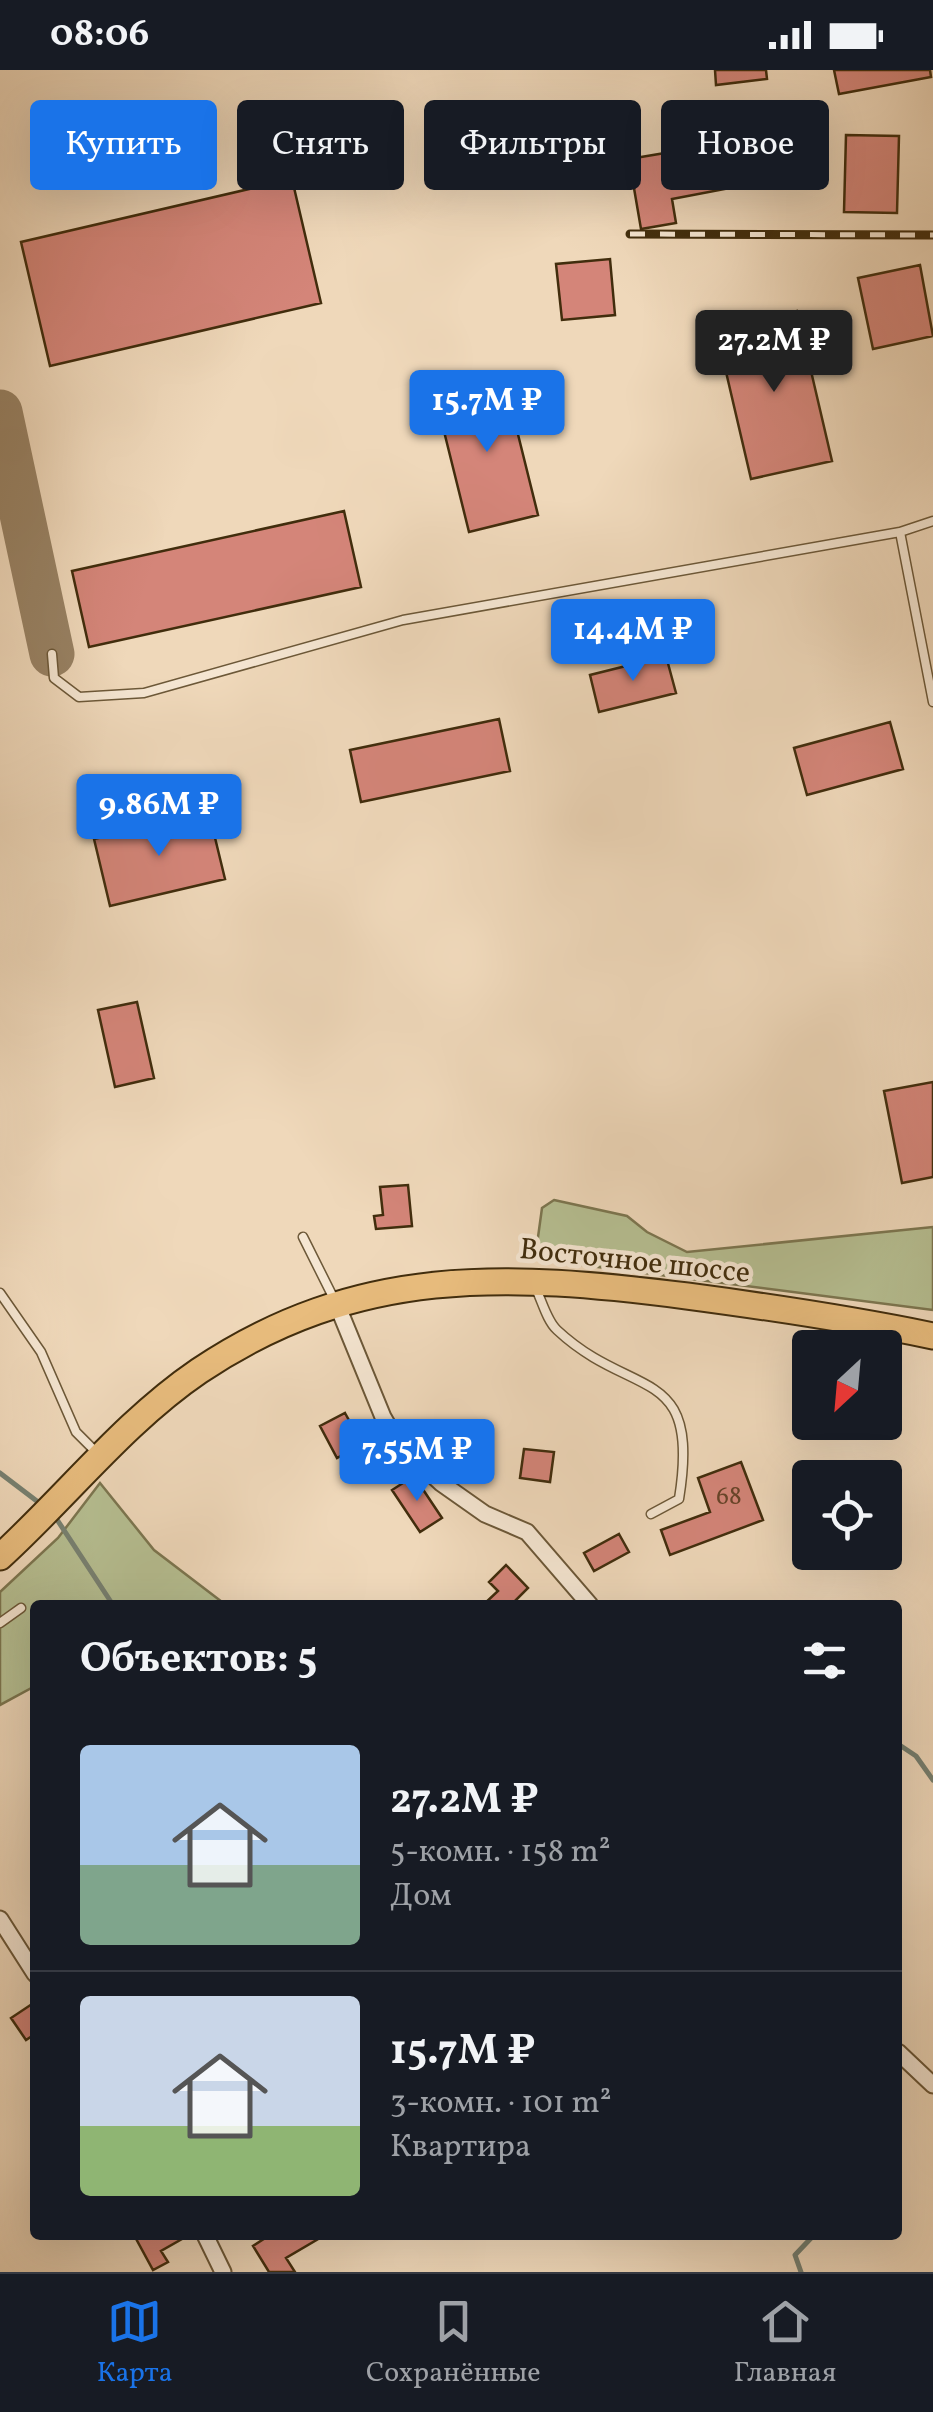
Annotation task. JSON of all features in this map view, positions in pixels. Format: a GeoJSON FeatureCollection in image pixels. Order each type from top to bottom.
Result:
{"type":"FeatureCollection","features":[{"type":"Feature","properties":{"kind":"main road","name":"Восточное шоссе"},"geometry":{"type":"LineString","coordinates":[[0,1558],[101,1456],[195,1374],[286,1324],[398,1288],[490,1279],[570,1281],[830,1315],[933,1336]]}},
{"type":"Feature","properties":{"kind":"street"},"geometry":{"type":"LineString","coordinates":[[338,1307],[382,1417],[398,1443],[470,1504],[527,1532],[586,1600]]}},
{"type":"Feature","properties":{"kind":"street"},"geometry":{"type":"LineString","coordinates":[[0,1920],[30,1966]]}},
{"type":"Feature","properties":{"kind":"street"},"geometry":{"type":"LineString","coordinates":[[902,2056],[933,2085]]}},
{"type":"Feature","properties":{"kind":"street"},"geometry":{"type":"LineString","coordinates":[[207,2240],[223,2272]]}},
{"type":"Feature","properties":{"kind":"lane"},"geometry":{"type":"LineString","coordinates":[[52,654],[54,678],[79,697],[144,693],[402,620],[900,532],[933,522]]}},
{"type":"Feature","properties":{"kind":"lane"},"geometry":{"type":"LineString","coordinates":[[900,532],[933,702]]}},
{"type":"Feature","properties":{"kind":"lane"},"geometry":{"type":"LineString","coordinates":[[303,1237],[338,1307]]}},
{"type":"Feature","properties":{"kind":"lane"},"geometry":{"type":"LineString","coordinates":[[532,1280],[554,1328],[605,1364],[662,1393],[674,1408],[685,1432],[678,1499],[652,1514]]}},
{"type":"Feature","properties":{"kind":"lane"},"geometry":{"type":"LineString","coordinates":[[0,1293],[41,1352],[76,1432],[101,1456]]}},
{"type":"Feature","properties":{"kind":"lane"},"geometry":{"type":"LineString","coordinates":[[0,1623],[21,1608]]}},
{"type":"Feature","properties":{"kind":"green space"},"geometry":{"type":"Polygon","coordinates":[[[554,1200],[627,1216],[647,1232],[687,1252],[933,1227],[933,1310],[535,1259],[542,1208],[554,1200]]]}},
{"type":"Feature","properties":{"kind":"green space"},"geometry":{"type":"Polygon","coordinates":[[[100,1483],[154,1550],[219,1600],[30,1600],[30,1689],[0,1705],[0,1592],[58,1538],[100,1483]]]}},
{"type":"Feature","properties":{"kind":"building"},"geometry":{"type":"Polygon","coordinates":[[[715,70],[766,70],[767,79],[716,85],[715,70]]]}},
{"type":"Feature","properties":{"kind":"building"},"geometry":{"type":"Polygon","coordinates":[[[834,70],[930,70],[931,77],[839,94],[834,70]]]}},
{"type":"Feature","properties":{"kind":"building"},"geometry":{"type":"Polygon","coordinates":[[[846,135],[899,136],[897,213],[844,212],[846,135]]]}},
{"type":"Feature","properties":{"kind":"building"},"geometry":{"type":"Polygon","coordinates":[[[661,154],[661,190],[719,190],[672,199],[676,223],[641,229],[634,190],[641,190],[641,157],[661,154]]]}},
{"type":"Feature","properties":{"kind":"building"},"geometry":{"type":"Polygon","coordinates":[[[245,190],[295,190],[321,303],[50,366],[21,242],[245,190]]]}},
{"type":"Feature","properties":{"kind":"building"},"geometry":{"type":"Polygon","coordinates":[[[610,259],[615,315],[562,320],[556,264],[610,259]]]}},
{"type":"Feature","properties":{"kind":"building"},"geometry":{"type":"Polygon","coordinates":[[[920,265],[933,336],[873,349],[858,278],[920,265]]]}},
{"type":"Feature","properties":{"kind":"building"},"geometry":{"type":"Polygon","coordinates":[[[797,311],[832,461],[751,479],[716,329],[797,311]]]}},
{"type":"Feature","properties":{"kind":"building"},"geometry":{"type":"Polygon","coordinates":[[[504,378],[538,515],[469,532],[435,395],[504,378]]]}},
{"type":"Feature","properties":{"kind":"building"},"geometry":{"type":"Polygon","coordinates":[[[344,511],[361,587],[89,647],[72,571],[344,511]]]}},
{"type":"Feature","properties":{"kind":"building"},"geometry":{"type":"Polygon","coordinates":[[[666,656],[676,693],[599,712],[590,675],[666,656]]]}},
{"type":"Feature","properties":{"kind":"building"},"geometry":{"type":"Polygon","coordinates":[[[499,719],[510,771],[361,802],[350,750],[499,719]]]}},
{"type":"Feature","properties":{"kind":"building"},"geometry":{"type":"Polygon","coordinates":[[[890,722],[903,769],[807,795],[794,748],[890,722]]]}},
{"type":"Feature","properties":{"kind":"building"},"geometry":{"type":"Polygon","coordinates":[[[209,813],[225,879],[110,906],[94,839],[209,813]]]}},
{"type":"Feature","properties":{"kind":"building"},"geometry":{"type":"Polygon","coordinates":[[[137,1002],[154,1078],[115,1087],[98,1010],[137,1002]]]}},
{"type":"Feature","properties":{"kind":"building"},"geometry":{"type":"Polygon","coordinates":[[[933,1082],[933,1177],[902,1183],[884,1091],[933,1082]]]}},
{"type":"Feature","properties":{"kind":"building"},"geometry":{"type":"Polygon","coordinates":[[[408,1185],[412,1226],[376,1229],[374,1216],[383,1215],[380,1187],[408,1185]]]}},
{"type":"Feature","properties":{"kind":"building"},"geometry":{"type":"Polygon","coordinates":[[[345,1413],[362,1444],[337,1458],[320,1426],[345,1413]]]}},
{"type":"Feature","properties":{"kind":"building"},"geometry":{"type":"Polygon","coordinates":[[[524,1449],[554,1452],[550,1482],[520,1478],[524,1449]]]}},
{"type":"Feature","properties":{"kind":"building"},"geometry":{"type":"Polygon","coordinates":[[[741,1462],[763,1520],[670,1555],[661,1530],[710,1512],[698,1478],[741,1462]]]}},
{"type":"Feature","properties":{"kind":"building"},"geometry":{"type":"Polygon","coordinates":[[[414,1476],[442,1518],[420,1532],[392,1490],[414,1476]]]}},
{"type":"Feature","properties":{"kind":"building"},"geometry":{"type":"Polygon","coordinates":[[[619,1534],[629,1552],[594,1571],[584,1553],[619,1534]]]}},
{"type":"Feature","properties":{"kind":"building"},"geometry":{"type":"Polygon","coordinates":[[[506,1565],[528,1588],[516,1600],[488,1600],[498,1591],[489,1582],[506,1565]]]}},
{"type":"Feature","properties":{"kind":"building"},"geometry":{"type":"Polygon","coordinates":[[[30,2005],[30,2037],[26,2040],[11,2018],[30,2005]]]}},
{"type":"Feature","properties":{"kind":"building"},"geometry":{"type":"Polygon","coordinates":[[[137,2240],[180,2240],[161,2251],[168,2262],[153,2270],[137,2240]]]}},
{"type":"Feature","properties":{"kind":"building"},"geometry":{"type":"Polygon","coordinates":[[[262,2240],[317,2240],[286,2258],[295,2272],[269,2272],[253,2246],[262,2240]]]}},
{"type":"Feature","properties":{"kind":"waterway"},"geometry":{"type":"LineString","coordinates":[[0,1473],[42,1505]]}},
{"type":"Feature","properties":{"kind":"waterway"},"geometry":{"type":"LineString","coordinates":[[54,1515],[110,1600]]}},
{"type":"Feature","properties":{"kind":"waterway"},"geometry":{"type":"LineString","coordinates":[[902,1747],[916,1756],[933,1780]]}},
{"type":"Feature","properties":{"kind":"waterway"},"geometry":{"type":"LineString","coordinates":[[801,2272],[795,2255],[809,2240]]}},
{"type":"Feature","properties":{"kind":"taxiway"},"geometry":{"type":"LineString","coordinates":[[0,412],[52,654]]}},
{"type":"Feature","properties":{"kind":"railway"},"geometry":{"type":"LineString","coordinates":[[630,234],[933,235]]}}]}
